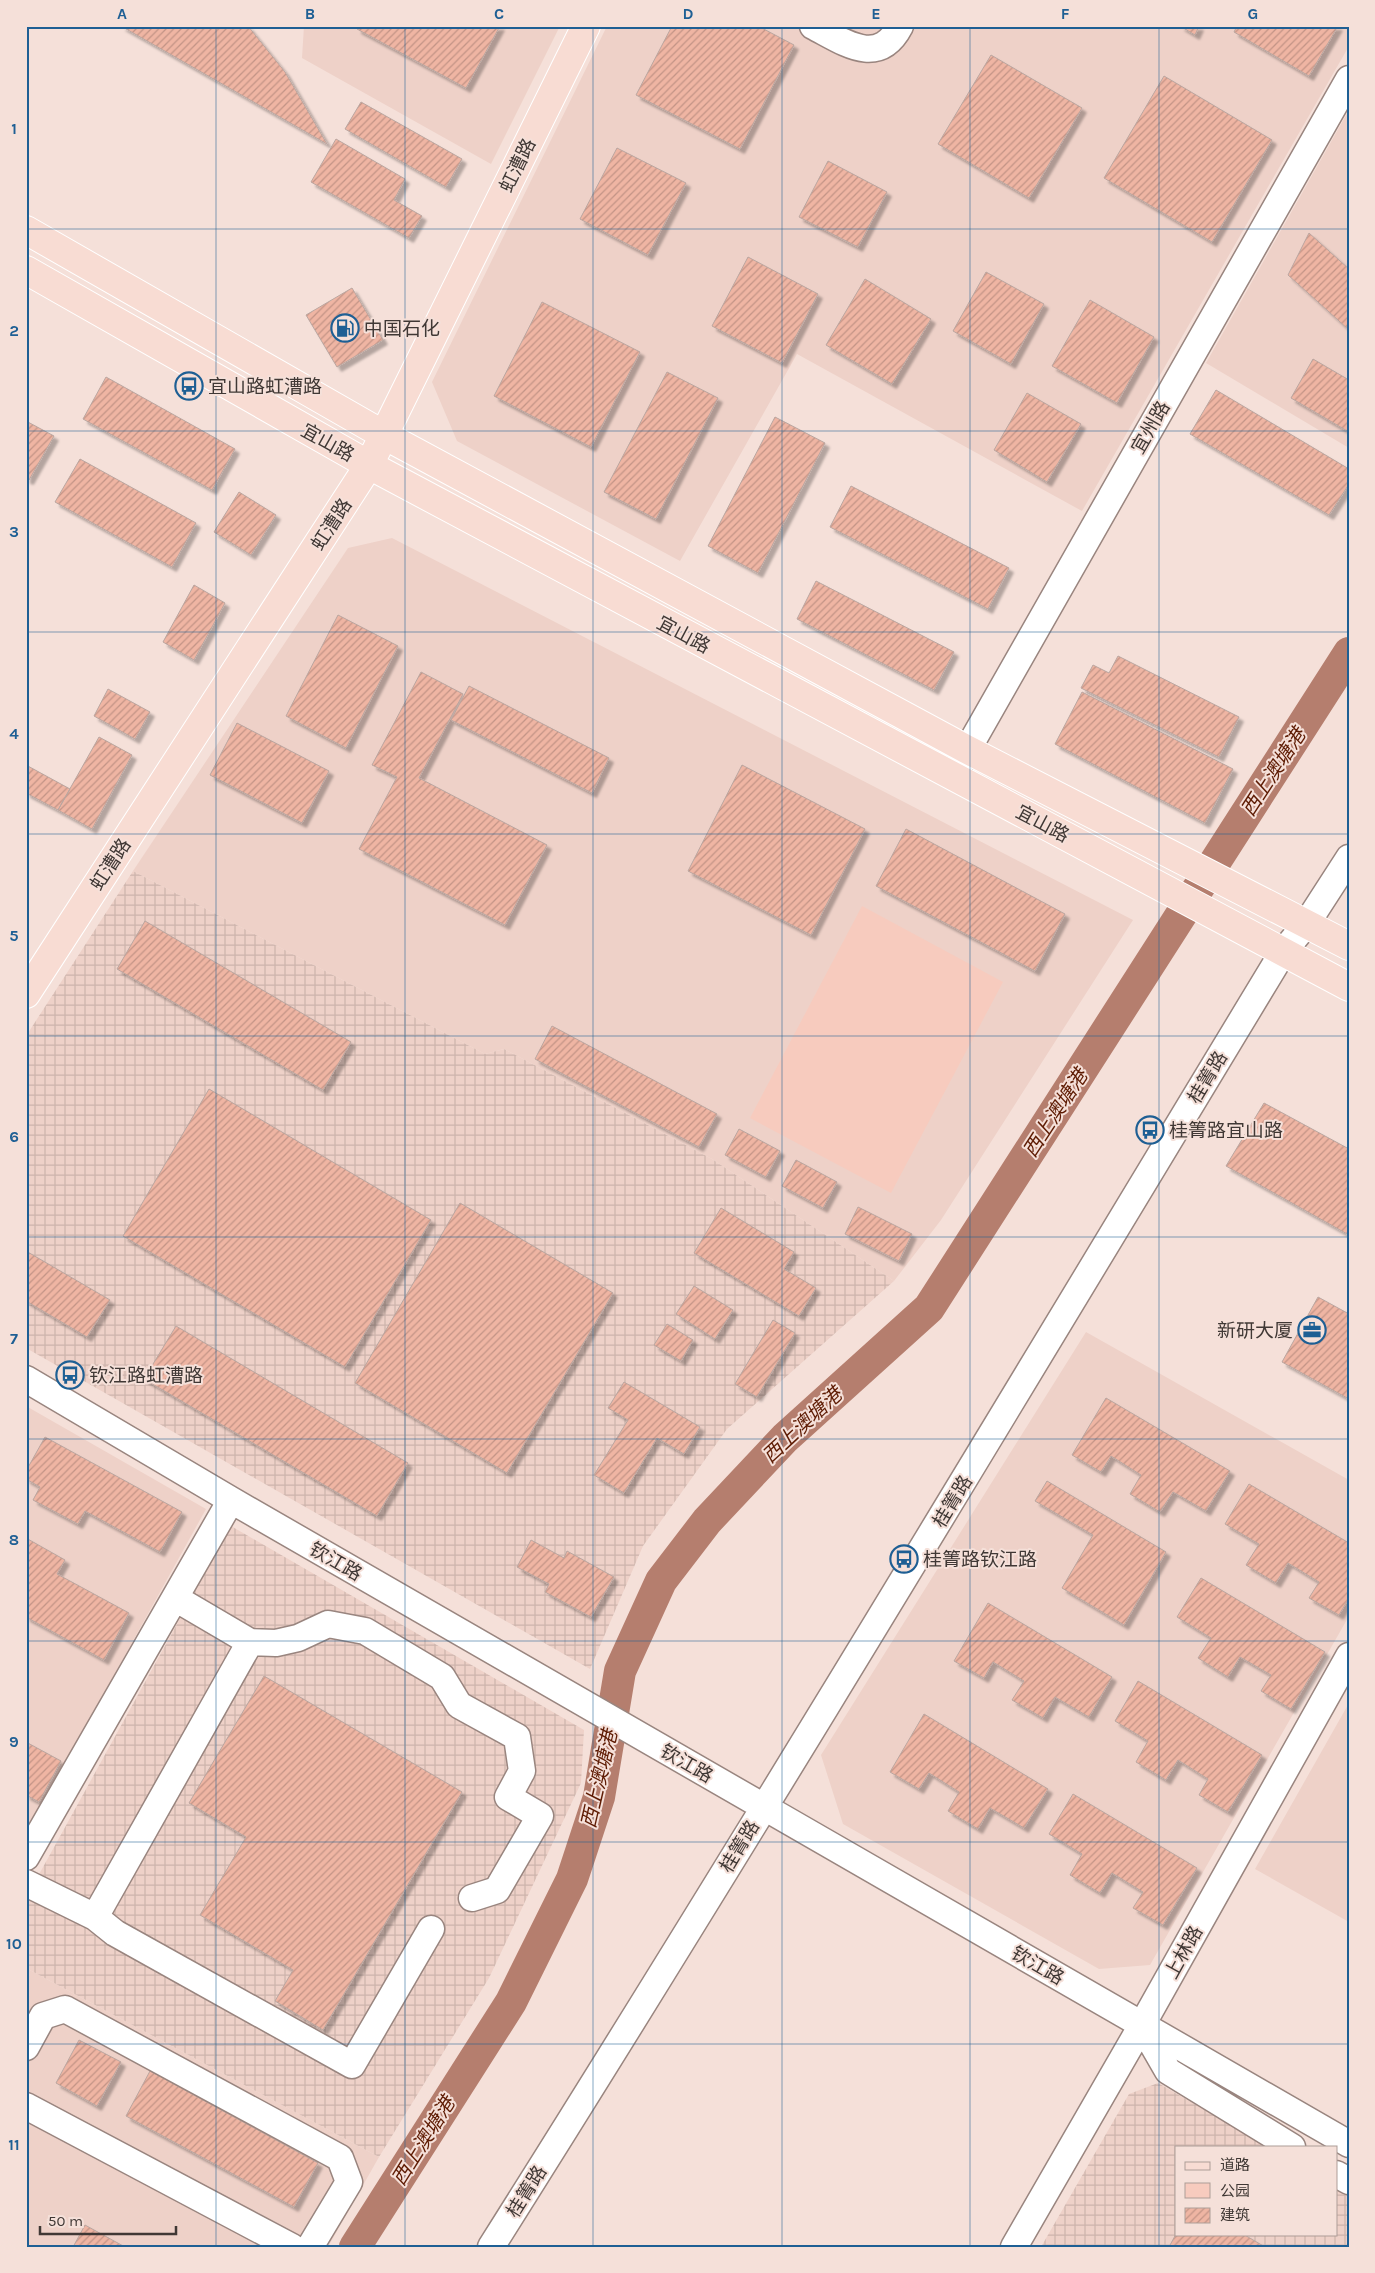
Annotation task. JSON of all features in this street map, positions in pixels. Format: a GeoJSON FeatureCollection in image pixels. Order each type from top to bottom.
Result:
{"type":"FeatureCollection","features":[{"type":"Feature","properties":{"kind":"main road","name":"虹漕路"},"geometry":{"type":"LineString","coordinates":[[26,994],[369,465],[586,26]]}},
{"type":"Feature","properties":{"kind":"main road","name":"宜山路"},"geometry":{"type":"LineString","coordinates":[[26,230],[384,435],[966,748],[1244,890],[1349,946]]}},
{"type":"Feature","properties":{"kind":"main road","name":"宜山路"},"geometry":{"type":"LineString","coordinates":[[26,270],[369,465],[650,617],[953,775],[1349,987]]}},
{"type":"Feature","properties":{"kind":"street"},"geometry":{"type":"LineString","coordinates":[[813,26],[855,47],[872,50],[885,45],[895,36],[900,26]]}},
{"type":"Feature","properties":{"kind":"street","name":"宜州路"},"geometry":{"type":"LineString","coordinates":[[953,775],[966,748],[1349,79]]}},
{"type":"Feature","properties":{"kind":"street","name":"桂箐路"},"geometry":{"type":"LineString","coordinates":[[491,2247],[613,2053],[913,1565],[1283,952],[1307,923],[1349,858]]}},
{"type":"Feature","properties":{"kind":"street","name":"钦江路"},"geometry":{"type":"LineString","coordinates":[[26,1379],[571,1697],[1349,2144]]}},
{"type":"Feature","properties":{"kind":"street"},"geometry":{"type":"LineString","coordinates":[[26,1856],[231,1500]]}},
{"type":"Feature","properties":{"kind":"street"},"geometry":{"type":"LineString","coordinates":[[175,1598],[250,1642],[283,1642],[298,1638],[328,1624],[365,1631],[442,1677],[458,1705],[517,1737],[522,1771],[508,1797],[540,1816],[497,1890],[472,1898]]}},
{"type":"Feature","properties":{"kind":"street"},"geometry":{"type":"LineString","coordinates":[[95,1917],[250,1642]]}},
{"type":"Feature","properties":{"kind":"street","name":"上林路"},"geometry":{"type":"LineString","coordinates":[[1014,2247],[1142,2025],[1349,1656]]}},
{"type":"Feature","properties":{"kind":"street"},"geometry":{"type":"LineString","coordinates":[[26,1883],[95,1917],[115,1933],[352,2065],[431,1929]]}},
{"type":"Feature","properties":{"kind":"street"},"geometry":{"type":"LineString","coordinates":[[26,2047],[44,2016],[65,2009],[340,2158],[349,2182],[310,2247]]}},
{"type":"Feature","properties":{"kind":"street"},"geometry":{"type":"LineString","coordinates":[[1142,2025],[1168,2071],[1290,2146]]}},
{"type":"Feature","properties":{"kind":"street"},"geometry":{"type":"LineString","coordinates":[[26,2106],[292,2247]]}},
{"type":"Feature","properties":{"kind":"shaded area"},"geometry":{"type":"Polygon","coordinates":[[[304,26],[560,26],[491,164],[302,58],[304,26]]]}},
{"type":"Feature","properties":{"kind":"shaded area"},"geometry":{"type":"Polygon","coordinates":[[[607,26],[1349,26],[1349,46],[1082,511],[797,354],[680,561],[457,441],[432,382],[607,26]]]}},
{"type":"Feature","properties":{"kind":"shaded area"},"geometry":{"type":"Polygon","coordinates":[[[1349,110],[1349,448],[1206,363],[1349,110]]]}},
{"type":"Feature","properties":{"kind":"shaded area"},"geometry":{"type":"Polygon","coordinates":[[[392,538],[1133,920],[941,1220],[894,1281],[712,1159],[504,1049],[485,1054],[133,871],[348,548],[392,538]]]}},
{"type":"Feature","properties":{"kind":"shaded area"},"geometry":{"type":"Polygon","coordinates":[[[133,871],[485,1054],[504,1049],[712,1159],[894,1281],[727,1429],[643,1546],[590,1669],[26,1348],[26,1036],[133,871]]]}},
{"type":"Feature","properties":{"kind":"shaded area"},"geometry":{"type":"Polygon","coordinates":[[[1086,1332],[1349,1480],[1349,1616],[1150,1965],[1099,1969],[843,1824],[821,1755],[1086,1332]]]}},
{"type":"Feature","properties":{"kind":"shaded area"},"geometry":{"type":"Polygon","coordinates":[[[26,1406],[206,1509],[26,1834],[26,1406]]]}},
{"type":"Feature","properties":{"kind":"shaded area"},"geometry":{"type":"Polygon","coordinates":[[[231,1526],[584,1730],[581,1783],[489,1978],[379,2157],[26,1968],[26,1898],[231,1526]]]}},
{"type":"Feature","properties":{"kind":"shaded area"},"geometry":{"type":"Polygon","coordinates":[[[1349,1703],[1349,1922],[1255,1869],[1349,1703]]]}},
{"type":"Feature","properties":{"kind":"shaded area"},"geometry":{"type":"Polygon","coordinates":[[[26,1968],[379,2157],[328,2247],[26,2247],[26,1968]]]}},
{"type":"Feature","properties":{"kind":"shaded area"},"geometry":{"type":"Polygon","coordinates":[[[1158,2083],[1267,2146],[1175,2146],[1175,2236],[1338,2236],[1338,2186],[1349,2193],[1349,2247],[1041,2247],[1129,2094],[1158,2083]]]}},
{"type":"Feature","properties":{"kind":"green space"},"geometry":{"type":"Polygon","coordinates":[[[862,906],[1003,982],[891,1193],[750,1118],[862,906]]]}},
{"type":"Feature","properties":{"kind":"building"},"geometry":{"type":"Polygon","coordinates":[[[121,26],[248,26],[285,72],[327,144],[121,26]]]}},
{"type":"Feature","properties":{"kind":"building"},"geometry":{"type":"Polygon","coordinates":[[[358,26],[500,26],[466,88],[357,29],[358,26]]]}},
{"type":"Feature","properties":{"kind":"building"},"geometry":{"type":"Polygon","coordinates":[[[672,26],[758,26],[794,45],[740,149],[636,95],[672,26]]]}},
{"type":"Feature","properties":{"kind":"building"},"geometry":{"type":"Polygon","coordinates":[[[1180,26],[1199,26],[1195,35],[1180,26]]]}},
{"type":"Feature","properties":{"kind":"building"},"geometry":{"type":"Polygon","coordinates":[[[1237,26],[1338,26],[1309,76],[1234,32],[1237,26]]]}},
{"type":"Feature","properties":{"kind":"building"},"geometry":{"type":"Polygon","coordinates":[[[991,55],[1082,108],[1029,198],[938,144],[991,55]]]}},
{"type":"Feature","properties":{"kind":"building"},"geometry":{"type":"Polygon","coordinates":[[[1164,76],[1272,140],[1212,242],[1104,178],[1164,76]]]}},
{"type":"Feature","properties":{"kind":"building"},"geometry":{"type":"Polygon","coordinates":[[[361,102],[462,159],[446,187],[345,129],[361,102]]]}},
{"type":"Feature","properties":{"kind":"building"},"geometry":{"type":"Polygon","coordinates":[[[336,139],[405,179],[394,200],[422,216],[409,238],[311,182],[336,139]]]}},
{"type":"Feature","properties":{"kind":"building"},"geometry":{"type":"Polygon","coordinates":[[[617,148],[686,183],[648,255],[580,219],[617,148]]]}},
{"type":"Feature","properties":{"kind":"building"},"geometry":{"type":"Polygon","coordinates":[[[828,161],[887,192],[858,247],[799,217],[828,161]]]}},
{"type":"Feature","properties":{"kind":"building"},"geometry":{"type":"Polygon","coordinates":[[[1309,233],[1349,269],[1349,330],[1288,275],[1309,233]]]}},
{"type":"Feature","properties":{"kind":"building"},"geometry":{"type":"Polygon","coordinates":[[[748,257],[818,294],[782,363],[712,326],[748,257]]]}},
{"type":"Feature","properties":{"kind":"building"},"geometry":{"type":"Polygon","coordinates":[[[986,272],[1044,304],[1011,364],[953,331],[986,272]]]}},
{"type":"Feature","properties":{"kind":"building"},"geometry":{"type":"Polygon","coordinates":[[[865,279],[931,319],[892,384],[826,345],[865,279]]]}},
{"type":"Feature","properties":{"kind":"building","name":"中国石化"},"geometry":{"type":"Polygon","coordinates":[[[352,288],[383,340],[337,367],[306,315],[352,288]]]}},
{"type":"Feature","properties":{"kind":"building"},"geometry":{"type":"Polygon","coordinates":[[[1090,300],[1154,337],[1117,403],[1052,366],[1090,300]]]}},
{"type":"Feature","properties":{"kind":"building"},"geometry":{"type":"Polygon","coordinates":[[[542,302],[640,352],[591,447],[494,396],[542,302]]]}},
{"type":"Feature","properties":{"kind":"building"},"geometry":{"type":"Polygon","coordinates":[[[1313,359],[1349,380],[1349,432],[1291,398],[1313,359]]]}},
{"type":"Feature","properties":{"kind":"building"},"geometry":{"type":"Polygon","coordinates":[[[667,372],[718,398],[656,519],[604,492],[667,372]]]}},
{"type":"Feature","properties":{"kind":"building"},"geometry":{"type":"Polygon","coordinates":[[[106,377],[235,449],[212,490],[83,419],[106,377]]]}},
{"type":"Feature","properties":{"kind":"building"},"geometry":{"type":"Polygon","coordinates":[[[1216,390],[1349,469],[1349,484],[1329,515],[1190,434],[1216,390]]]}},
{"type":"Feature","properties":{"kind":"building"},"geometry":{"type":"Polygon","coordinates":[[[1027,393],[1081,424],[1047,482],[994,450],[1027,393]]]}},
{"type":"Feature","properties":{"kind":"building"},"geometry":{"type":"Polygon","coordinates":[[[775,417],[825,443],[758,573],[708,546],[775,417]]]}},
{"type":"Feature","properties":{"kind":"building"},"geometry":{"type":"Polygon","coordinates":[[[26,421],[54,436],[29,480],[26,479],[26,421]]]}},
{"type":"Feature","properties":{"kind":"building"},"geometry":{"type":"Polygon","coordinates":[[[80,459],[196,523],[172,567],[55,502],[80,459]]]}},
{"type":"Feature","properties":{"kind":"building"},"geometry":{"type":"Polygon","coordinates":[[[851,486],[1009,568],[988,609],[830,527],[851,486]]]}},
{"type":"Feature","properties":{"kind":"building"},"geometry":{"type":"Polygon","coordinates":[[[239,492],[276,515],[251,555],[214,532],[239,492]]]}},
{"type":"Feature","properties":{"kind":"building"},"geometry":{"type":"Polygon","coordinates":[[[816,581],[954,652],[934,690],[797,619],[816,581]]]}},
{"type":"Feature","properties":{"kind":"building"},"geometry":{"type":"Polygon","coordinates":[[[194,585],[225,603],[194,660],[163,642],[194,585]]]}},
{"type":"Feature","properties":{"kind":"building"},"geometry":{"type":"Polygon","coordinates":[[[338,615],[398,646],[346,748],[286,716],[338,615]]]}},
{"type":"Feature","properties":{"kind":"building"},"geometry":{"type":"Polygon","coordinates":[[[1118,656],[1239,717],[1219,757],[1081,688],[1093,665],[1109,673],[1118,656]]]}},
{"type":"Feature","properties":{"kind":"building"},"geometry":{"type":"Polygon","coordinates":[[[421,672],[463,694],[419,778],[547,845],[505,925],[359,849],[397,777],[372,765],[421,672]]]}},
{"type":"Feature","properties":{"kind":"building"},"geometry":{"type":"Polygon","coordinates":[[[469,686],[609,758],[592,793],[451,720],[469,686]]]}},
{"type":"Feature","properties":{"kind":"building"},"geometry":{"type":"Polygon","coordinates":[[[108,689],[150,712],[135,739],[94,716],[108,689]]]}},
{"type":"Feature","properties":{"kind":"building"},"geometry":{"type":"Polygon","coordinates":[[[1082,692],[1233,769],[1205,823],[1055,744],[1082,692]]]}},
{"type":"Feature","properties":{"kind":"building"},"geometry":{"type":"Polygon","coordinates":[[[237,723],[329,771],[302,823],[210,775],[237,723]]]}},
{"type":"Feature","properties":{"kind":"building"},"geometry":{"type":"Polygon","coordinates":[[[99,737],[132,755],[92,829],[58,810],[99,737]]]}},
{"type":"Feature","properties":{"kind":"building"},"geometry":{"type":"Polygon","coordinates":[[[26,765],[70,789],[58,810],[26,793],[26,765]]]}},
{"type":"Feature","properties":{"kind":"building"},"geometry":{"type":"Polygon","coordinates":[[[742,765],[865,829],[811,935],[688,871],[742,765]]]}},
{"type":"Feature","properties":{"kind":"building"},"geometry":{"type":"Polygon","coordinates":[[[906,829],[1065,914],[1035,971],[876,886],[906,829]]]}},
{"type":"Feature","properties":{"kind":"building"},"geometry":{"type":"Polygon","coordinates":[[[145,921],[351,1042],[323,1090],[117,969],[145,921]]]}},
{"type":"Feature","properties":{"kind":"building"},"geometry":{"type":"Polygon","coordinates":[[[552,1026],[717,1114],[699,1147],[535,1059],[552,1026]]]}},
{"type":"Feature","properties":{"kind":"building"},"geometry":{"type":"Polygon","coordinates":[[[209,1089],[431,1220],[345,1367],[123,1236],[209,1089]]]}},
{"type":"Feature","properties":{"kind":"building"},"geometry":{"type":"Polygon","coordinates":[[[1264,1103],[1349,1149],[1349,1235],[1226,1166],[1264,1103]]]}},
{"type":"Feature","properties":{"kind":"building"},"geometry":{"type":"Polygon","coordinates":[[[739,1129],[780,1151],[766,1177],[725,1155],[739,1129]]]}},
{"type":"Feature","properties":{"kind":"building"},"geometry":{"type":"Polygon","coordinates":[[[796,1160],[837,1182],[823,1208],[782,1186],[796,1160]]]}},
{"type":"Feature","properties":{"kind":"building"},"geometry":{"type":"Polygon","coordinates":[[[460,1203],[613,1293],[507,1473],[355,1383],[460,1203]]]}},
{"type":"Feature","properties":{"kind":"building"},"geometry":{"type":"Polygon","coordinates":[[[858,1207],[912,1234],[899,1261],[845,1234],[858,1207]]]}},
{"type":"Feature","properties":{"kind":"building"},"geometry":{"type":"Polygon","coordinates":[[[721,1208],[794,1252],[784,1269],[816,1288],[799,1316],[694,1253],[721,1208]]]}},
{"type":"Feature","properties":{"kind":"building"},"geometry":{"type":"Polygon","coordinates":[[[26,1251],[110,1300],[87,1337],[26,1301],[26,1251]]]}},
{"type":"Feature","properties":{"kind":"building"},"geometry":{"type":"Polygon","coordinates":[[[694,1286],[733,1310],[715,1339],[676,1314],[694,1286]]]}},
{"type":"Feature","properties":{"kind":"building"},"geometry":{"type":"Polygon","coordinates":[[[1318,1297],[1349,1314],[1349,1399],[1282,1362],[1318,1297]]]}},
{"type":"Feature","properties":{"kind":"building"},"geometry":{"type":"Polygon","coordinates":[[[773,1320],[795,1333],[757,1397],[735,1384],[773,1320]]]}},
{"type":"Feature","properties":{"kind":"building"},"geometry":{"type":"Polygon","coordinates":[[[667,1324],[693,1340],[681,1361],[654,1345],[667,1324]]]}},
{"type":"Feature","properties":{"kind":"building"},"geometry":{"type":"Polygon","coordinates":[[[176,1326],[408,1463],[377,1516],[144,1379],[176,1326]]]}},
{"type":"Feature","properties":{"kind":"building"},"geometry":{"type":"Polygon","coordinates":[[[624,1382],[700,1427],[684,1454],[657,1438],[624,1493],[594,1475],[628,1420],[608,1408],[624,1382]]]}},
{"type":"Feature","properties":{"kind":"building"},"geometry":{"type":"Polygon","coordinates":[[[1106,1398],[1230,1471],[1206,1511],[1173,1492],[1160,1512],[1130,1494],[1141,1475],[1111,1456],[1101,1472],[1072,1455],[1106,1398]]]}},
{"type":"Feature","properties":{"kind":"building"},"geometry":{"type":"Polygon","coordinates":[[[45,1437],[182,1512],[160,1552],[85,1511],[78,1524],[33,1500],[40,1487],[26,1479],[26,1471],[45,1437]]]}},
{"type":"Feature","properties":{"kind":"building"},"geometry":{"type":"Polygon","coordinates":[[[1047,1481],[1166,1552],[1124,1625],[1062,1588],[1093,1535],[1035,1501],[1047,1481]]]}},
{"type":"Feature","properties":{"kind":"building"},"geometry":{"type":"Polygon","coordinates":[[[1249,1484],[1349,1543],[1349,1598],[1339,1615],[1309,1598],[1319,1582],[1288,1563],[1276,1583],[1246,1565],[1259,1544],[1225,1524],[1249,1484]]]}},
{"type":"Feature","properties":{"kind":"building"},"geometry":{"type":"Polygon","coordinates":[[[26,1538],[65,1560],[57,1574],[129,1613],[104,1660],[26,1617],[26,1538]]]}},
{"type":"Feature","properties":{"kind":"building"},"geometry":{"type":"Polygon","coordinates":[[[531,1540],[564,1558],[567,1551],[614,1577],[591,1617],[545,1592],[549,1584],[517,1567],[531,1540]]]}},
{"type":"Feature","properties":{"kind":"building"},"geometry":{"type":"Polygon","coordinates":[[[1201,1578],[1325,1652],[1291,1709],[1261,1691],[1271,1675],[1240,1657],[1228,1677],[1198,1658],[1211,1638],[1177,1617],[1201,1578]]]}},
{"type":"Feature","properties":{"kind":"building"},"geometry":{"type":"Polygon","coordinates":[[[988,1603],[1112,1677],[1089,1717],[1055,1697],[1043,1718],[1012,1700],[1024,1681],[993,1662],[984,1678],[954,1661],[988,1603]]]}},
{"type":"Feature","properties":{"kind":"building"},"geometry":{"type":"Polygon","coordinates":[[[264,1676],[462,1792],[323,2030],[275,2001],[293,1970],[200,1915],[246,1837],[189,1803],[264,1676]]]}},
{"type":"Feature","properties":{"kind":"building"},"geometry":{"type":"Polygon","coordinates":[[[1138,1681],[1262,1755],[1228,1812],[1199,1795],[1208,1779],[1178,1760],[1166,1780],[1136,1762],[1148,1741],[1115,1721],[1138,1681]]]}},
{"type":"Feature","properties":{"kind":"building"},"geometry":{"type":"Polygon","coordinates":[[[924,1714],[1048,1789],[1024,1828],[990,1808],[978,1829],[948,1811],[959,1792],[929,1773],[919,1789],[890,1772],[924,1714]]]}},
{"type":"Feature","properties":{"kind":"building"},"geometry":{"type":"Polygon","coordinates":[[[26,1742],[61,1761],[39,1802],[26,1795],[26,1742]]]}},
{"type":"Feature","properties":{"kind":"building"},"geometry":{"type":"Polygon","coordinates":[[[1073,1794],[1197,1868],[1163,1925],[1133,1908],[1143,1892],[1112,1873],[1100,1893],[1070,1875],[1082,1854],[1049,1834],[1073,1794]]]}},
{"type":"Feature","properties":{"kind":"building"},"geometry":{"type":"Polygon","coordinates":[[[79,2040],[121,2062],[97,2106],[56,2083],[79,2040]]]}},
{"type":"Feature","properties":{"kind":"building"},"geometry":{"type":"Polygon","coordinates":[[[150,2071],[318,2163],[294,2207],[126,2116],[150,2071]]]}},
{"type":"Feature","properties":{"kind":"building"},"geometry":{"type":"Polygon","coordinates":[[[85,2225],[125,2247],[73,2247],[85,2225]]]}},
{"type":"Feature","properties":{"kind":"building"},"geometry":{"type":"Polygon","coordinates":[[[1175,2236],[1246,2236],[1265,2247],[1169,2247],[1175,2236]]]}},
{"type":"Feature","properties":{"kind":"waterway","name":"西上澳塘港"},"geometry":{"type":"LineString","coordinates":[[355,2247],[511,2002],[572,1879],[599,1797],[620,1671],[661,1581],[707,1521],[785,1438],[929,1308],[1349,653]]}},
{"type":"Feature","properties":{"kind":"place","name":"中国石化"},"geometry":{"type":"Point","coordinates":[345,328]}},
{"type":"Feature","properties":{"kind":"place","name":"宜山路虹漕路"},"geometry":{"type":"Point","coordinates":[189,386]}},
{"type":"Feature","properties":{"kind":"place","name":"桂箐路宜山路"},"geometry":{"type":"Point","coordinates":[1150,1130]}},
{"type":"Feature","properties":{"kind":"place","name":"新研大厦"},"geometry":{"type":"Point","coordinates":[1312,1330]}},
{"type":"Feature","properties":{"kind":"place","name":"钦江路虹漕路"},"geometry":{"type":"Point","coordinates":[70,1375]}},
{"type":"Feature","properties":{"kind":"place","name":"桂箐路钦江路"},"geometry":{"type":"Point","coordinates":[904,1559]}}]}
